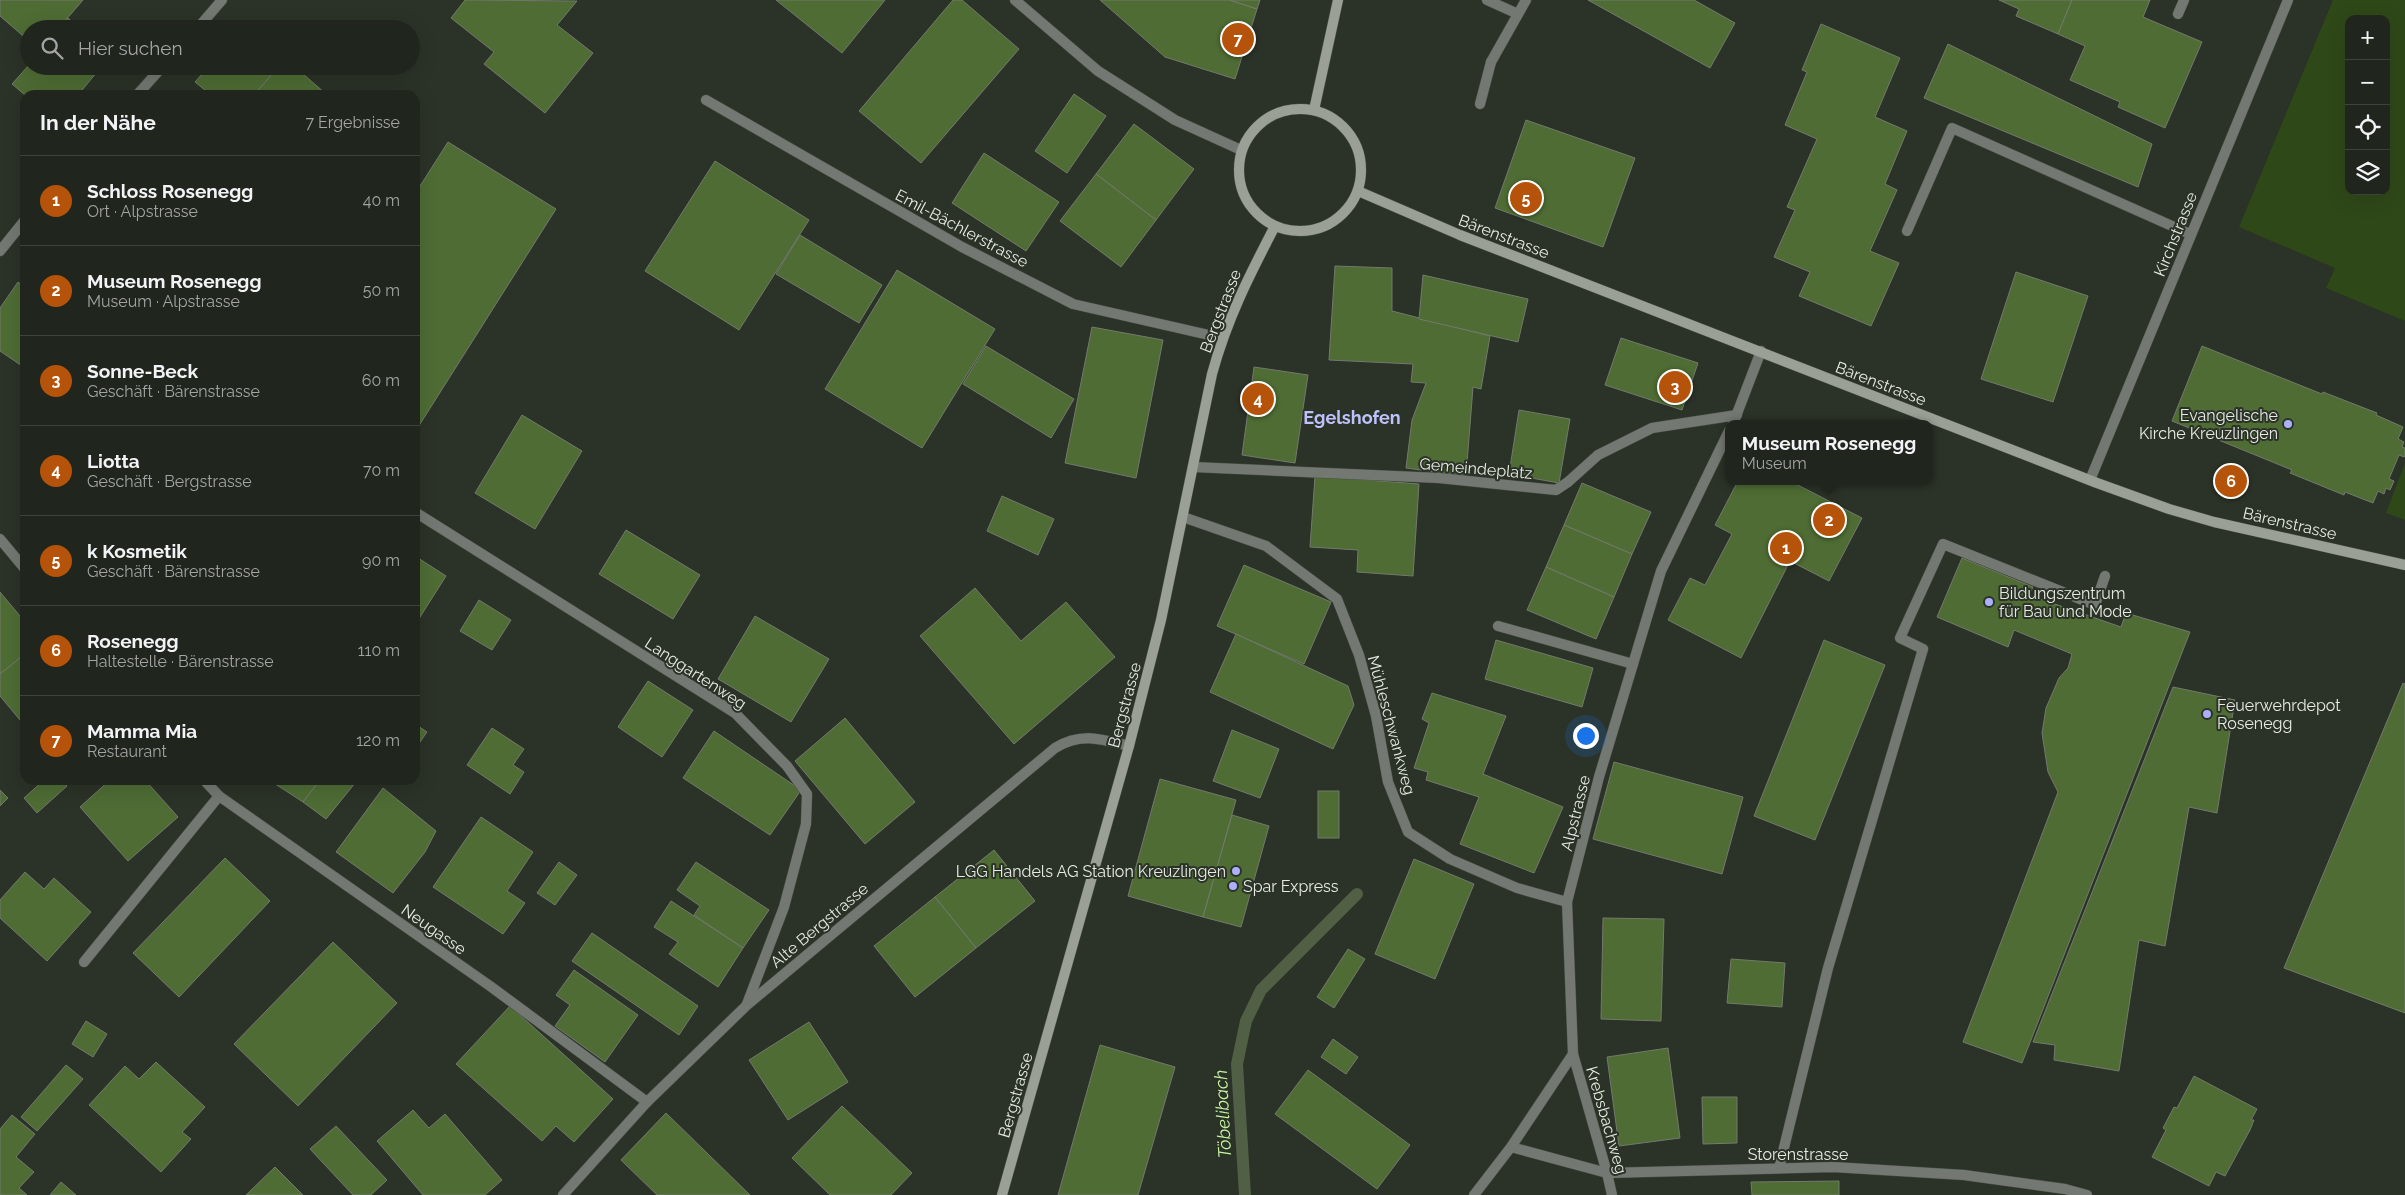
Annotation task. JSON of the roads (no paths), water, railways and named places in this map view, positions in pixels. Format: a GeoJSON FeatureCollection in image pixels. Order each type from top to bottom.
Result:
{"type":"FeatureCollection","features":[{"type":"Feature","properties":{"kind":"main road"},"geometry":{"type":"LineString","coordinates":[[1314,110],[1338,0]]}},
{"type":"Feature","properties":{"kind":"main road"},"geometry":{"type":"LineString","coordinates":[[1296,108],[1314,110],[1333,118],[1349,132],[1359,150],[1362,170],[1358,191],[1348,208],[1333,222],[1315,230],[1294,231],[1275,226],[1260,217],[1248,202],[1240,186],[1238,168],[1241,150],[1250,134],[1262,121],[1278,112],[1296,108]]}},
{"type":"Feature","properties":{"kind":"main road","name":"Bärenstrasse"},"geometry":{"type":"LineString","coordinates":[[1358,191],[1460,235],[2169,509],[2214,522],[2405,565]]}},
{"type":"Feature","properties":{"kind":"main road","name":"Bergstrasse"},"geometry":{"type":"LineString","coordinates":[[1002,1195],[1129,746],[1161,620],[1222,338],[1244,284],[1275,226]]}},
{"type":"Feature","properties":{"kind":"street"},"geometry":{"type":"LineString","coordinates":[[204,20],[222,0]]}},
{"type":"Feature","properties":{"kind":"street"},"geometry":{"type":"LineString","coordinates":[[1015,0],[1098,71],[1175,120],[1241,150]]}},
{"type":"Feature","properties":{"kind":"street"},"geometry":{"type":"LineString","coordinates":[[1487,0],[1518,14]]}},
{"type":"Feature","properties":{"kind":"street"},"geometry":{"type":"LineString","coordinates":[[1480,104],[1491,62],[1526,0]]}},
{"type":"Feature","properties":{"kind":"street"},"geometry":{"type":"LineString","coordinates":[[2178,14],[2184,0]]}},
{"type":"Feature","properties":{"kind":"street","name":"Kirchstrasse"},"geometry":{"type":"LineString","coordinates":[[2090,480],[2288,0]]}},
{"type":"Feature","properties":{"kind":"street"},"geometry":{"type":"LineString","coordinates":[[141,90],[155,75]]}},
{"type":"Feature","properties":{"kind":"street","name":"Emil-Bächlerstrasse"},"geometry":{"type":"LineString","coordinates":[[706,100],[962,247],[1073,304],[1222,338]]}},
{"type":"Feature","properties":{"kind":"street"},"geometry":{"type":"LineString","coordinates":[[1907,231],[1952,128],[2190,234]]}},
{"type":"Feature","properties":{"kind":"street"},"geometry":{"type":"LineString","coordinates":[[0,251],[20,232]]}},
{"type":"Feature","properties":{"kind":"street"},"geometry":{"type":"LineString","coordinates":[[1735,419],[1761,351]]}},
{"type":"Feature","properties":{"kind":"street","name":"Gemeindeplatz"},"geometry":{"type":"LineString","coordinates":[[1193,467],[1439,478],[1556,490],[1568,482],[1598,455],[1652,428],[1725,420]]}},
{"type":"Feature","properties":{"kind":"street","name":"Alpstrasse"},"geometry":{"type":"LineString","coordinates":[[1573,1054],[1567,902],[1599,777],[1661,571],[1725,439]]}},
{"type":"Feature","properties":{"kind":"street","name":"Langgartenweg"},"geometry":{"type":"LineString","coordinates":[[420,515],[735,713],[787,766],[806,794],[806,824],[784,907],[747,1005]]}},
{"type":"Feature","properties":{"kind":"street","name":"Mühleschwankweg"},"geometry":{"type":"LineString","coordinates":[[1183,517],[1266,546],[1338,599],[1359,655],[1376,716],[1388,782],[1408,832],[1450,859],[1517,888],[1567,902]]}},
{"type":"Feature","properties":{"kind":"street"},"geometry":{"type":"LineString","coordinates":[[0,539],[20,563]]}},
{"type":"Feature","properties":{"kind":"street"},"geometry":{"type":"LineString","coordinates":[[1779,1168],[1828,968],[1923,649],[1900,638],[1943,544],[2095,605],[2105,576]]}},
{"type":"Feature","properties":{"kind":"street"},"geometry":{"type":"LineString","coordinates":[[1498,626],[1633,664]]}},
{"type":"Feature","properties":{"kind":"street","name":"Alte Bergstrasse"},"geometry":{"type":"LineString","coordinates":[[563,1195],[647,1102],[747,1005],[1055,748],[1068,740],[1086,738],[1129,746]]}},
{"type":"Feature","properties":{"kind":"street","name":"Neugasse"},"geometry":{"type":"LineString","coordinates":[[209,785],[219,796],[490,986],[647,1102]]}},
{"type":"Feature","properties":{"kind":"street"},"geometry":{"type":"LineString","coordinates":[[84,962],[219,796]]}},
{"type":"Feature","properties":{"kind":"street"},"geometry":{"type":"LineString","coordinates":[[1474,1195],[1511,1147],[1573,1054]]}},
{"type":"Feature","properties":{"kind":"street","name":"Krebsbachweg"},"geometry":{"type":"LineString","coordinates":[[1573,1054],[1608,1173],[1612,1195]]}},
{"type":"Feature","properties":{"kind":"street","name":"Storenstrasse"},"geometry":{"type":"LineString","coordinates":[[1511,1147],[1608,1173],[1833,1166],[1964,1175],[2065,1189],[2087,1195]]}},
{"type":"Feature","properties":{"kind":"waterway","name":"Töbelibach"},"geometry":{"type":"LineString","coordinates":[[1245,1195],[1237,1064],[1246,1021],[1261,990],[1357,894]]}},
{"type":"Feature","properties":{"kind":"place","name":"Mamma Mia"},"geometry":{"type":"Point","coordinates":[1238,39]}},
{"type":"Feature","properties":{"kind":"place","name":"k Kosmetik"},"geometry":{"type":"Point","coordinates":[1526,198]}},
{"type":"Feature","properties":{"kind":"place","name":"Sonne-Beck"},"geometry":{"type":"Point","coordinates":[1675,387]}},
{"type":"Feature","properties":{"kind":"place","name":"Liotta"},"geometry":{"type":"Point","coordinates":[1258,399]}},
{"type":"Feature","properties":{"kind":"place","name":"Evangelische Kirche Kreuzlingen"},"geometry":{"type":"Point","coordinates":[2288,424]}},
{"type":"Feature","properties":{"kind":"place","name":"Rosenegg"},"geometry":{"type":"Point","coordinates":[2231,481]}},
{"type":"Feature","properties":{"kind":"place","name":"Museum Rosenegg"},"geometry":{"type":"Point","coordinates":[1829,520]}},
{"type":"Feature","properties":{"kind":"place","name":"Schloss Rosenegg"},"geometry":{"type":"Point","coordinates":[1786,548]}},
{"type":"Feature","properties":{"kind":"place","name":"Bildungszentrum für Bau und Mode"},"geometry":{"type":"Point","coordinates":[1989,602]}},
{"type":"Feature","properties":{"kind":"place","name":"Feuerwehrdepot Rosenegg"},"geometry":{"type":"Point","coordinates":[2207,714]}},
{"type":"Feature","properties":{"kind":"place","name":"LGG Handels AG Station Kreuzlingen"},"geometry":{"type":"Point","coordinates":[1236,871]}},
{"type":"Feature","properties":{"kind":"place","name":"Spar Express"},"geometry":{"type":"Point","coordinates":[1233,886]}},
{"type":"Feature","properties":{"kind":"district","name":"Egelshofen"},"geometry":{"type":"Point","coordinates":[1352,418]}}]}
